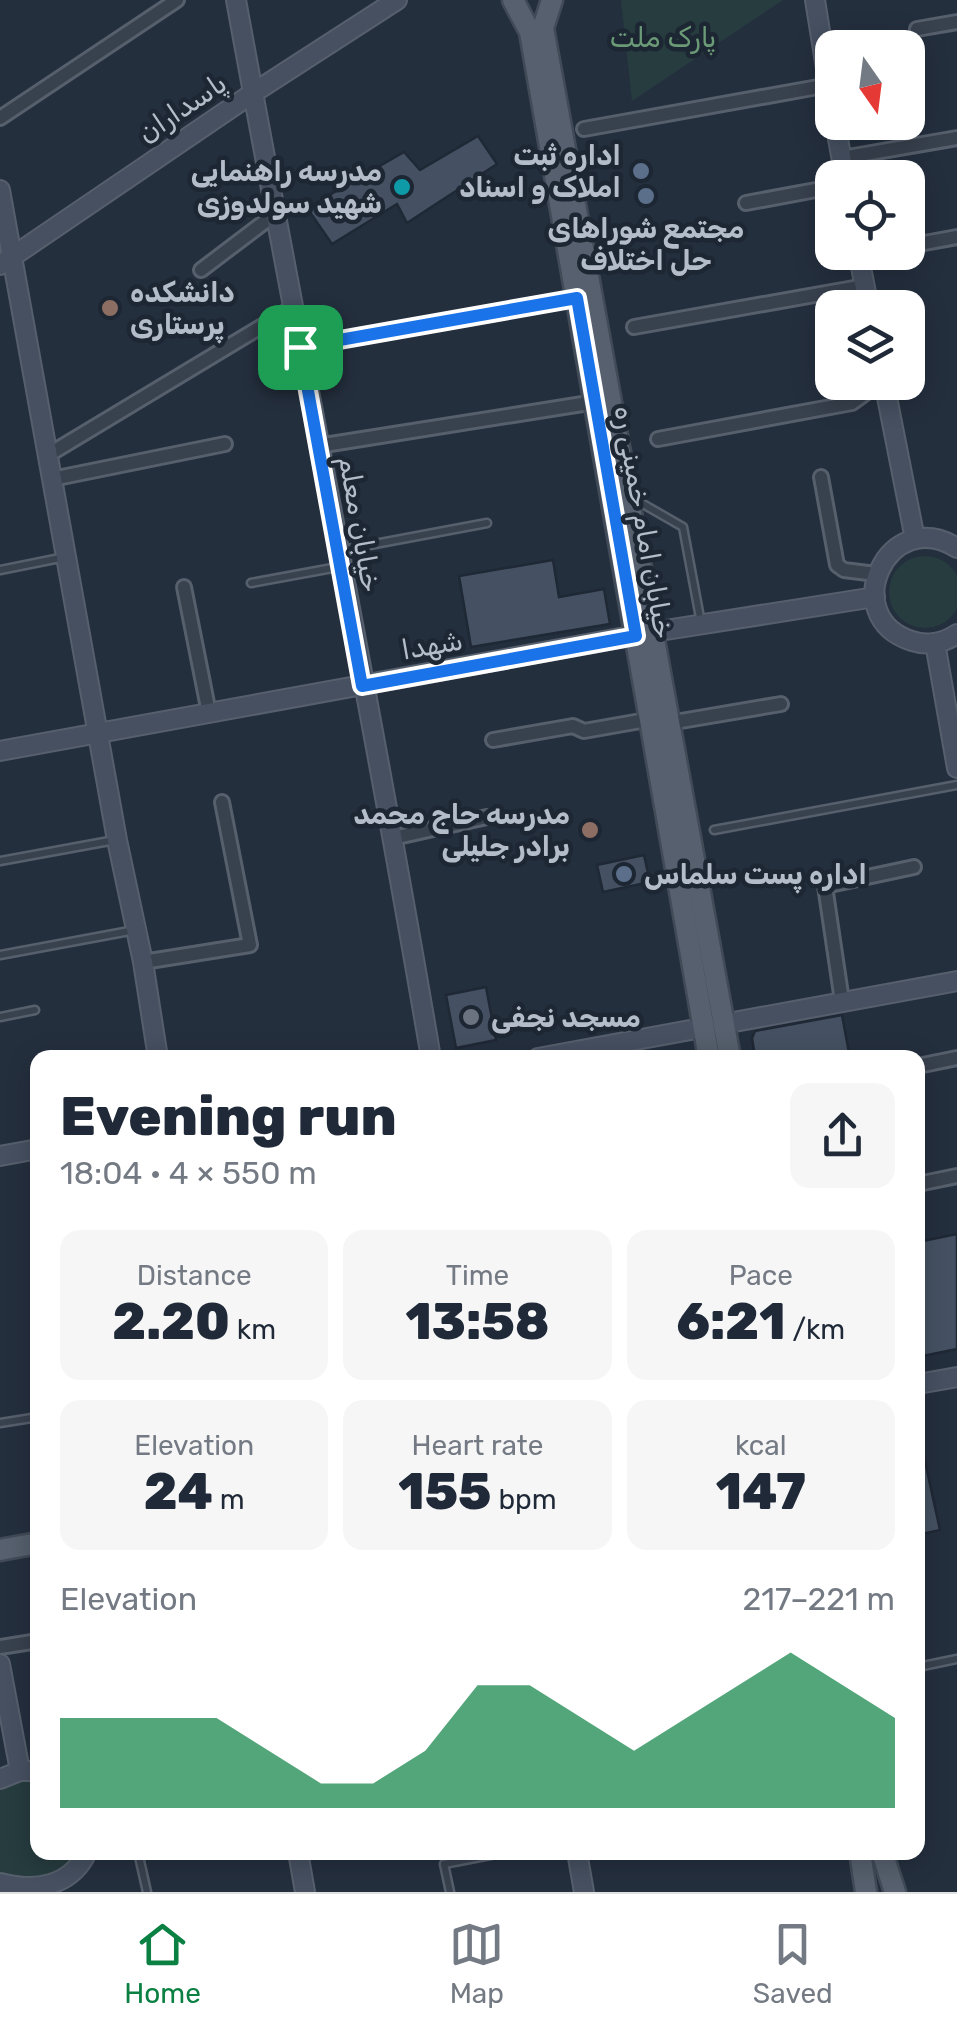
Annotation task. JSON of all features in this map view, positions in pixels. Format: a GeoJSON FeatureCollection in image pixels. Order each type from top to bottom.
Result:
{"type":"FeatureCollection","features":[{"type":"Feature","properties":{"kind":"main road","name":"خیابان امام خمینی ره"},"geometry":{"type":"LineString","coordinates":[[513,0],[530,32],[595,402],[644,634],[714,1025],[726,1050]]}},
{"type":"Feature","properties":{"kind":"main road","name":"خیابان امام خمینی ره"},"geometry":{"type":"LineString","coordinates":[[552,0],[544,28],[628,496],[644,634]]}},
{"type":"Feature","properties":{"kind":"main road","name":"خیابان امام خمینی ره"},"geometry":{"type":"LineString","coordinates":[[711,1050],[714,1025]]}},
{"type":"Feature","properties":{"kind":"main road"},"geometry":{"type":"LineString","coordinates":[[0,1550],[30,1544]]}},
{"type":"Feature","properties":{"kind":"main road"},"geometry":{"type":"LineString","coordinates":[[861,1860],[866,1892]]}},
{"type":"Feature","properties":{"kind":"main road"},"geometry":{"type":"LineString","coordinates":[[885,1860],[895,1892]]}},
{"type":"Feature","properties":{"kind":"street"},"geometry":{"type":"LineString","coordinates":[[0,118],[177,0]]}},
{"type":"Feature","properties":{"kind":"street","name":"خیابان معلم"},"geometry":{"type":"LineString","coordinates":[[236,0],[338,559],[394,838],[429,1050]]}},
{"type":"Feature","properties":{"kind":"street","name":"پاسداران"},"geometry":{"type":"LineString","coordinates":[[6,260],[252,92],[397,0]]}},
{"type":"Feature","properties":{"kind":"street"},"geometry":{"type":"LineString","coordinates":[[815,0],[820,30]]}},
{"type":"Feature","properties":{"kind":"street"},"geometry":{"type":"LineString","coordinates":[[917,29],[957,22]]}},
{"type":"Feature","properties":{"kind":"street"},"geometry":{"type":"LineString","coordinates":[[584,129],[815,88]]}},
{"type":"Feature","properties":{"kind":"street"},"geometry":{"type":"LineString","coordinates":[[874,160],[957,138]]}},
{"type":"Feature","properties":{"kind":"street"},"geometry":{"type":"LineString","coordinates":[[0,190],[6,260],[48,455],[157,1050]]}},
{"type":"Feature","properties":{"kind":"street"},"geometry":{"type":"LineString","coordinates":[[746,203],[815,190]]}},
{"type":"Feature","properties":{"kind":"street"},"geometry":{"type":"LineString","coordinates":[[200,270],[275,214]]}},
{"type":"Feature","properties":{"kind":"street"},"geometry":{"type":"LineString","coordinates":[[925,243],[957,237]]}},
{"type":"Feature","properties":{"kind":"street"},"geometry":{"type":"LineString","coordinates":[[864,270],[866,290]]}},
{"type":"Feature","properties":{"kind":"street"},"geometry":{"type":"LineString","coordinates":[[634,327],[865,286]]}},
{"type":"Feature","properties":{"kind":"street"},"geometry":{"type":"LineString","coordinates":[[48,455],[292,308]]}},
{"type":"Feature","properties":{"kind":"street"},"geometry":{"type":"LineString","coordinates":[[658,439],[856,400]]}},
{"type":"Feature","properties":{"kind":"street"},"geometry":{"type":"LineString","coordinates":[[887,400],[915,539]]}},
{"type":"Feature","properties":{"kind":"street"},"geometry":{"type":"LineString","coordinates":[[318,446],[595,402]]}},
{"type":"Feature","properties":{"kind":"street"},"geometry":{"type":"LineString","coordinates":[[52,478],[225,444]]}},
{"type":"Feature","properties":{"kind":"street"},"geometry":{"type":"LineString","coordinates":[[820,476],[837,565],[844,570],[876,574]]}},
{"type":"Feature","properties":{"kind":"street"},"geometry":{"type":"LineString","coordinates":[[957,548],[932,538],[898,546],[876,574],[874,597],[886,625],[900,637],[917,643],[936,643],[957,634]]}},
{"type":"Feature","properties":{"kind":"street"},"geometry":{"type":"LineString","coordinates":[[184,587],[209,713]]}},
{"type":"Feature","properties":{"kind":"street","name":"شهدا"},"geometry":{"type":"LineString","coordinates":[[0,751],[644,634],[874,597]]}},
{"type":"Feature","properties":{"kind":"street"},"geometry":{"type":"LineString","coordinates":[[936,643],[957,768]]}},
{"type":"Feature","properties":{"kind":"street"},"geometry":{"type":"LineString","coordinates":[[492,740],[574,726],[584,731],[781,704]]}},
{"type":"Feature","properties":{"kind":"street"},"geometry":{"type":"LineString","coordinates":[[143,962],[250,946],[222,802]]}},
{"type":"Feature","properties":{"kind":"street"},"geometry":{"type":"LineString","coordinates":[[394,838],[487,817]]}},
{"type":"Feature","properties":{"kind":"street"},"geometry":{"type":"LineString","coordinates":[[842,1001],[825,886],[914,867]]}},
{"type":"Feature","properties":{"kind":"street"},"geometry":{"type":"LineString","coordinates":[[581,1050],[957,981]]}},
{"type":"Feature","properties":{"kind":"street"},"geometry":{"type":"LineString","coordinates":[[925,1065],[957,1058]]}},
{"type":"Feature","properties":{"kind":"street"},"geometry":{"type":"LineString","coordinates":[[0,1156],[30,1150]]}},
{"type":"Feature","properties":{"kind":"street"},"geometry":{"type":"LineString","coordinates":[[925,1183],[957,1176]]}},
{"type":"Feature","properties":{"kind":"street"},"geometry":{"type":"LineString","coordinates":[[925,1383],[957,1377]]}},
{"type":"Feature","properties":{"kind":"street"},"geometry":{"type":"LineString","coordinates":[[0,1646],[30,1642]]}},
{"type":"Feature","properties":{"kind":"street"},"geometry":{"type":"LineString","coordinates":[[0,1664],[28,1771],[0,1779]]}},
{"type":"Feature","properties":{"kind":"street"},"geometry":{"type":"LineString","coordinates":[[0,1883],[22,1891],[47,1890],[74,1872],[82,1860]]}},
{"type":"Feature","properties":{"kind":"street"},"geometry":{"type":"LineString","coordinates":[[300,1860],[306,1892]]}},
{"type":"Feature","properties":{"kind":"street"},"geometry":{"type":"LineString","coordinates":[[578,1860],[584,1892]]}},
{"type":"Feature","properties":{"kind":"lane"},"geometry":{"type":"LineString","coordinates":[[300,347],[577,298]]}},
{"type":"Feature","properties":{"kind":"lane"},"geometry":{"type":"LineString","coordinates":[[628,496],[682,526],[701,625]]}},
{"type":"Feature","properties":{"kind":"lane"},"geometry":{"type":"LineString","coordinates":[[251,583],[488,523]]}},
{"type":"Feature","properties":{"kind":"lane"},"geometry":{"type":"LineString","coordinates":[[0,570],[66,556]]}},
{"type":"Feature","properties":{"kind":"lane"},"geometry":{"type":"LineString","coordinates":[[714,830],[957,784]]}},
{"type":"Feature","properties":{"kind":"lane"},"geometry":{"type":"LineString","coordinates":[[0,861],[117,840]]}},
{"type":"Feature","properties":{"kind":"lane"},"geometry":{"type":"LineString","coordinates":[[0,955],[136,930]]}},
{"type":"Feature","properties":{"kind":"lane"},"geometry":{"type":"LineString","coordinates":[[0,1017],[35,1010]]}},
{"type":"Feature","properties":{"kind":"lane"},"geometry":{"type":"LineString","coordinates":[[0,1424],[30,1418]]}},
{"type":"Feature","properties":{"kind":"lane"},"geometry":{"type":"LineString","coordinates":[[925,1666],[957,1659]]}},
{"type":"Feature","properties":{"kind":"lane"},"geometry":{"type":"LineString","coordinates":[[140,1860],[146,1892]]}},
{"type":"Feature","properties":{"kind":"lane"},"geometry":{"type":"LineString","coordinates":[[450,1892],[444,1864],[465,1860]]}},
{"type":"Feature","properties":{"kind":"green space","name":"پارک ملت"},"geometry":{"type":"Polygon","coordinates":[[[621,0],[783,0],[632,101],[621,0]]]}},
{"type":"Feature","properties":{"kind":"green space"},"geometry":{"type":"Polygon","coordinates":[[[925,556],[950,567],[958,578],[958,606],[950,617],[925,628],[900,617],[889,592],[900,567],[925,556]]]}},
{"type":"Feature","properties":{"kind":"green space"},"geometry":{"type":"Polygon","coordinates":[[[30,1780],[30,1860],[71,1860],[66,1868],[36,1883],[0,1874],[0,1790],[30,1780]]]}},
{"type":"Feature","properties":{"kind":"building","name":"مدرسه راهنمایی شهید سولدوزی"},"geometry":{"type":"Polygon","coordinates":[[[478,136],[497,164],[407,223],[397,204],[332,244],[307,208],[404,152],[420,170],[478,136]]]}},
{"type":"Feature","properties":{"kind":"building"},"geometry":{"type":"Polygon","coordinates":[[[553,560],[559,597],[604,589],[610,624],[471,647],[459,576],[553,560]]]}},
{"type":"Feature","properties":{"kind":"building","name":"اداره پست سلماس"},"geometry":{"type":"Polygon","coordinates":[[[644,855],[650,882],[603,892],[597,865],[644,855]]]}},
{"type":"Feature","properties":{"kind":"building","name":"مسجد نجفی"},"geometry":{"type":"Polygon","coordinates":[[[486,987],[496,1040],[456,1048],[446,995],[486,987]]]}},
{"type":"Feature","properties":{"kind":"building"},"geometry":{"type":"Polygon","coordinates":[[[842,1015],[849,1050],[754,1050],[755,1031],[842,1015]]]}},
{"type":"Feature","properties":{"kind":"building"},"geometry":{"type":"Polygon","coordinates":[[[957,1234],[957,1349],[925,1356],[925,1241],[957,1234]]]}},
{"type":"Feature","properties":{"kind":"building"},"geometry":{"type":"Polygon","coordinates":[[[925,1461],[940,1530],[925,1533],[925,1461]]]}},
{"type":"Feature","properties":{"kind":"place","name":"اداره ثبت املاک و اسناد"},"geometry":{"type":"Point","coordinates":[641,171]}},
{"type":"Feature","properties":{"kind":"place","name":"مدرسه راهنمایی شهید سولدوزی"},"geometry":{"type":"Point","coordinates":[402,187]}},
{"type":"Feature","properties":{"kind":"place","name":"مجتمع شوراهای حل اختلاف"},"geometry":{"type":"Point","coordinates":[646,196]}},
{"type":"Feature","properties":{"kind":"place","name":"دانشکده پرستاری"},"geometry":{"type":"Point","coordinates":[110,308]}},
{"type":"Feature","properties":{"kind":"place","name":"مدرسه حاج محمد برادر جلیلی"},"geometry":{"type":"Point","coordinates":[590,830]}},
{"type":"Feature","properties":{"kind":"place","name":"اداره پست سلماس"},"geometry":{"type":"Point","coordinates":[624,874]}},
{"type":"Feature","properties":{"kind":"place","name":"مسجد نجفی"},"geometry":{"type":"Point","coordinates":[471,1017]}},
{"type":"Feature","properties":{"kind":"route"},"geometry":{"type":"LineString","coordinates":[[577,298],[636,636],[362,686],[300,347],[577,298]]}}]}
